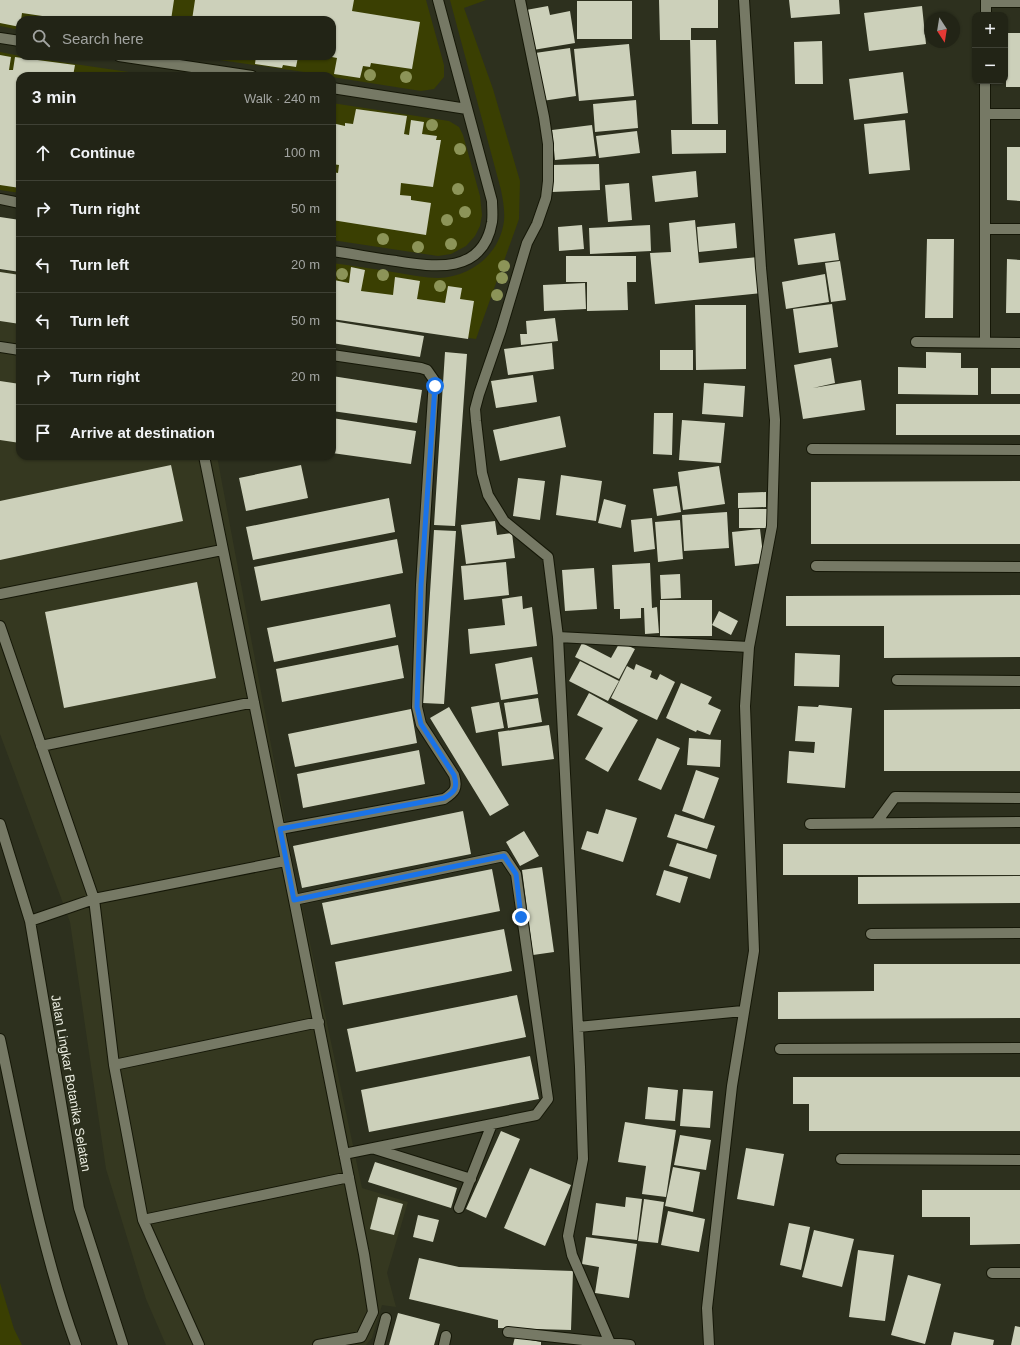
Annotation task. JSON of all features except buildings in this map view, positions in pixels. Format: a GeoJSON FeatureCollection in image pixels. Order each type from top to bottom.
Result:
{"type":"FeatureCollection","features":[{"type":"Feature","properties":{"kind":"street"},"geometry":{"type":"LineString","coordinates":[[336,252],[428,266],[453,266],[472,256],[485,243],[492,222],[492,201],[438,0]]}},
{"type":"Feature","properties":{"kind":"street"},"geometry":{"type":"LineString","coordinates":[[520,0],[544,117],[548,144],[548,181],[546,198],[537,224],[527,243],[475,409],[482,473],[488,495],[504,521],[548,557],[558,637],[578,1027],[582,1158],[568,1236],[572,1255],[610,1343]]}},
{"type":"Feature","properties":{"kind":"street"},"geometry":{"type":"LineString","coordinates":[[709,1345],[708,1300],[732,1086],[743,1011],[754,951],[745,706],[749,647],[772,526],[775,420],[761,268],[744,0]]}},
{"type":"Feature","properties":{"kind":"street"},"geometry":{"type":"LineString","coordinates":[[986,12],[986,1],[1020,2]]}},
{"type":"Feature","properties":{"kind":"street"},"geometry":{"type":"LineString","coordinates":[[0,38],[16,40]]}},
{"type":"Feature","properties":{"kind":"street"},"geometry":{"type":"LineString","coordinates":[[146,60],[225,72]]}},
{"type":"Feature","properties":{"kind":"street"},"geometry":{"type":"LineString","coordinates":[[985,84],[985,342]]}},
{"type":"Feature","properties":{"kind":"street"},"geometry":{"type":"LineString","coordinates":[[336,89],[467,109]]}},
{"type":"Feature","properties":{"kind":"street"},"geometry":{"type":"LineString","coordinates":[[985,114],[1020,114]]}},
{"type":"Feature","properties":{"kind":"street"},"geometry":{"type":"LineString","coordinates":[[0,199],[16,202]]}},
{"type":"Feature","properties":{"kind":"street"},"geometry":{"type":"LineString","coordinates":[[985,228],[1020,229]]}},
{"type":"Feature","properties":{"kind":"street"},"geometry":{"type":"LineString","coordinates":[[916,342],[1020,343]]}},
{"type":"Feature","properties":{"kind":"street"},"geometry":{"type":"LineString","coordinates":[[0,347],[16,349]]}},
{"type":"Feature","properties":{"kind":"street"},"geometry":{"type":"LineString","coordinates":[[280,829],[444,798],[453,793],[457,784],[454,775],[421,724],[417,707],[421,585],[434,380],[427,370],[421,368],[336,356]]}},
{"type":"Feature","properties":{"kind":"street"},"geometry":{"type":"LineString","coordinates":[[812,449],[1020,450]]}},
{"type":"Feature","properties":{"kind":"street"},"geometry":{"type":"LineString","coordinates":[[205,460],[280,829],[285,862],[319,1022],[373,1312],[361,1337],[324,1344]]}},
{"type":"Feature","properties":{"kind":"street"},"geometry":{"type":"LineString","coordinates":[[0,594],[222,550]]}},
{"type":"Feature","properties":{"kind":"street"},"geometry":{"type":"LineString","coordinates":[[816,566],[1020,567]]}},
{"type":"Feature","properties":{"kind":"street"},"geometry":{"type":"LineString","coordinates":[[0,626],[94,900],[114,1065],[143,1220],[199,1345]]}},
{"type":"Feature","properties":{"kind":"street"},"geometry":{"type":"LineString","coordinates":[[558,637],[749,647]]}},
{"type":"Feature","properties":{"kind":"street"},"geometry":{"type":"LineString","coordinates":[[897,680],[1020,681]]}},
{"type":"Feature","properties":{"kind":"street"},"geometry":{"type":"LineString","coordinates":[[41,746],[254,702]]}},
{"type":"Feature","properties":{"kind":"street"},"geometry":{"type":"LineString","coordinates":[[876,823],[895,797],[1020,798]]}},
{"type":"Feature","properties":{"kind":"street"},"geometry":{"type":"LineString","coordinates":[[810,824],[1020,822]]}},
{"type":"Feature","properties":{"kind":"street","name":"Jalan Lingkar Botanika Selatan"},"geometry":{"type":"LineString","coordinates":[[0,824],[30,921],[79,1208],[122,1345]]}},
{"type":"Feature","properties":{"kind":"street"},"geometry":{"type":"LineString","coordinates":[[294,900],[504,856],[516,874],[548,1098],[536,1115],[344,1154]]}},
{"type":"Feature","properties":{"kind":"street"},"geometry":{"type":"LineString","coordinates":[[30,921],[94,900],[285,862]]}},
{"type":"Feature","properties":{"kind":"street"},"geometry":{"type":"LineString","coordinates":[[871,934],[1020,933]]}},
{"type":"Feature","properties":{"kind":"street"},"geometry":{"type":"LineString","coordinates":[[578,1027],[743,1011]]}},
{"type":"Feature","properties":{"kind":"street"},"geometry":{"type":"LineString","coordinates":[[114,1065],[319,1022]]}},
{"type":"Feature","properties":{"kind":"street"},"geometry":{"type":"LineString","coordinates":[[0,1039],[35,1204],[67,1320],[76,1345]]}},
{"type":"Feature","properties":{"kind":"street"},"geometry":{"type":"LineString","coordinates":[[780,1049],[1020,1048]]}},
{"type":"Feature","properties":{"kind":"street"},"geometry":{"type":"LineString","coordinates":[[459,1208],[492,1124]]}},
{"type":"Feature","properties":{"kind":"street"},"geometry":{"type":"LineString","coordinates":[[373,1149],[470,1179]]}},
{"type":"Feature","properties":{"kind":"street"},"geometry":{"type":"LineString","coordinates":[[841,1159],[1020,1160]]}},
{"type":"Feature","properties":{"kind":"street"},"geometry":{"type":"LineString","coordinates":[[143,1220],[349,1177]]}},
{"type":"Feature","properties":{"kind":"street"},"geometry":{"type":"LineString","coordinates":[[992,1273],[1020,1273]]}},
{"type":"Feature","properties":{"kind":"street"},"geometry":{"type":"LineString","coordinates":[[379,1345],[386,1318]]}},
{"type":"Feature","properties":{"kind":"street"},"geometry":{"type":"LineString","coordinates":[[508,1332],[630,1345]]}},
{"type":"Feature","properties":{"kind":"shaded area"},"geometry":{"type":"Polygon","coordinates":[[[0,270],[16,272],[16,460],[218,460],[294,868],[362,1188],[408,1202],[387,1273],[396,1307],[382,1305],[372,1338],[366,1345],[166,1345],[146,1299],[106,1169],[70,922],[0,734],[0,270]]]}},
{"type":"Feature","properties":{"kind":"green space"},"geometry":{"type":"Polygon","coordinates":[[[0,0],[426,0],[444,65],[444,77],[434,89],[421,91],[336,78],[336,72],[304,72],[220,60],[336,60],[336,16],[16,16],[16,29],[0,26],[0,0]]]}},
{"type":"Feature","properties":{"kind":"green space"},"geometry":{"type":"Polygon","coordinates":[[[450,0],[486,0],[464,8],[493,89],[520,181],[519,219],[476,339],[336,319],[336,264],[438,278],[450,277],[462,273],[482,262],[497,244],[501,233],[504,213],[501,190],[450,0]]]}},
{"type":"Feature","properties":{"kind":"green space"},"geometry":{"type":"Polygon","coordinates":[[[0,52],[16,55],[16,60],[47,60],[129,72],[16,72],[16,192],[0,190],[0,52]]]}},
{"type":"Feature","properties":{"kind":"green space"},"geometry":{"type":"Polygon","coordinates":[[[336,104],[449,121],[459,127],[463,135],[480,196],[482,215],[480,226],[475,236],[466,246],[451,254],[438,256],[336,241],[336,104]]]}},
{"type":"Feature","properties":{"kind":"green space"},"geometry":{"type":"Polygon","coordinates":[[[0,1283],[14,1329],[22,1345],[0,1345],[0,1283]]]}},
{"type":"Feature","properties":{"kind":"route"},"geometry":{"type":"LineString","coordinates":[[435,386],[421,585],[417,707],[421,724],[454,775],[457,784],[453,793],[444,798],[280,829],[285,862],[294,900],[504,856],[516,874],[521,917]]}}]}
